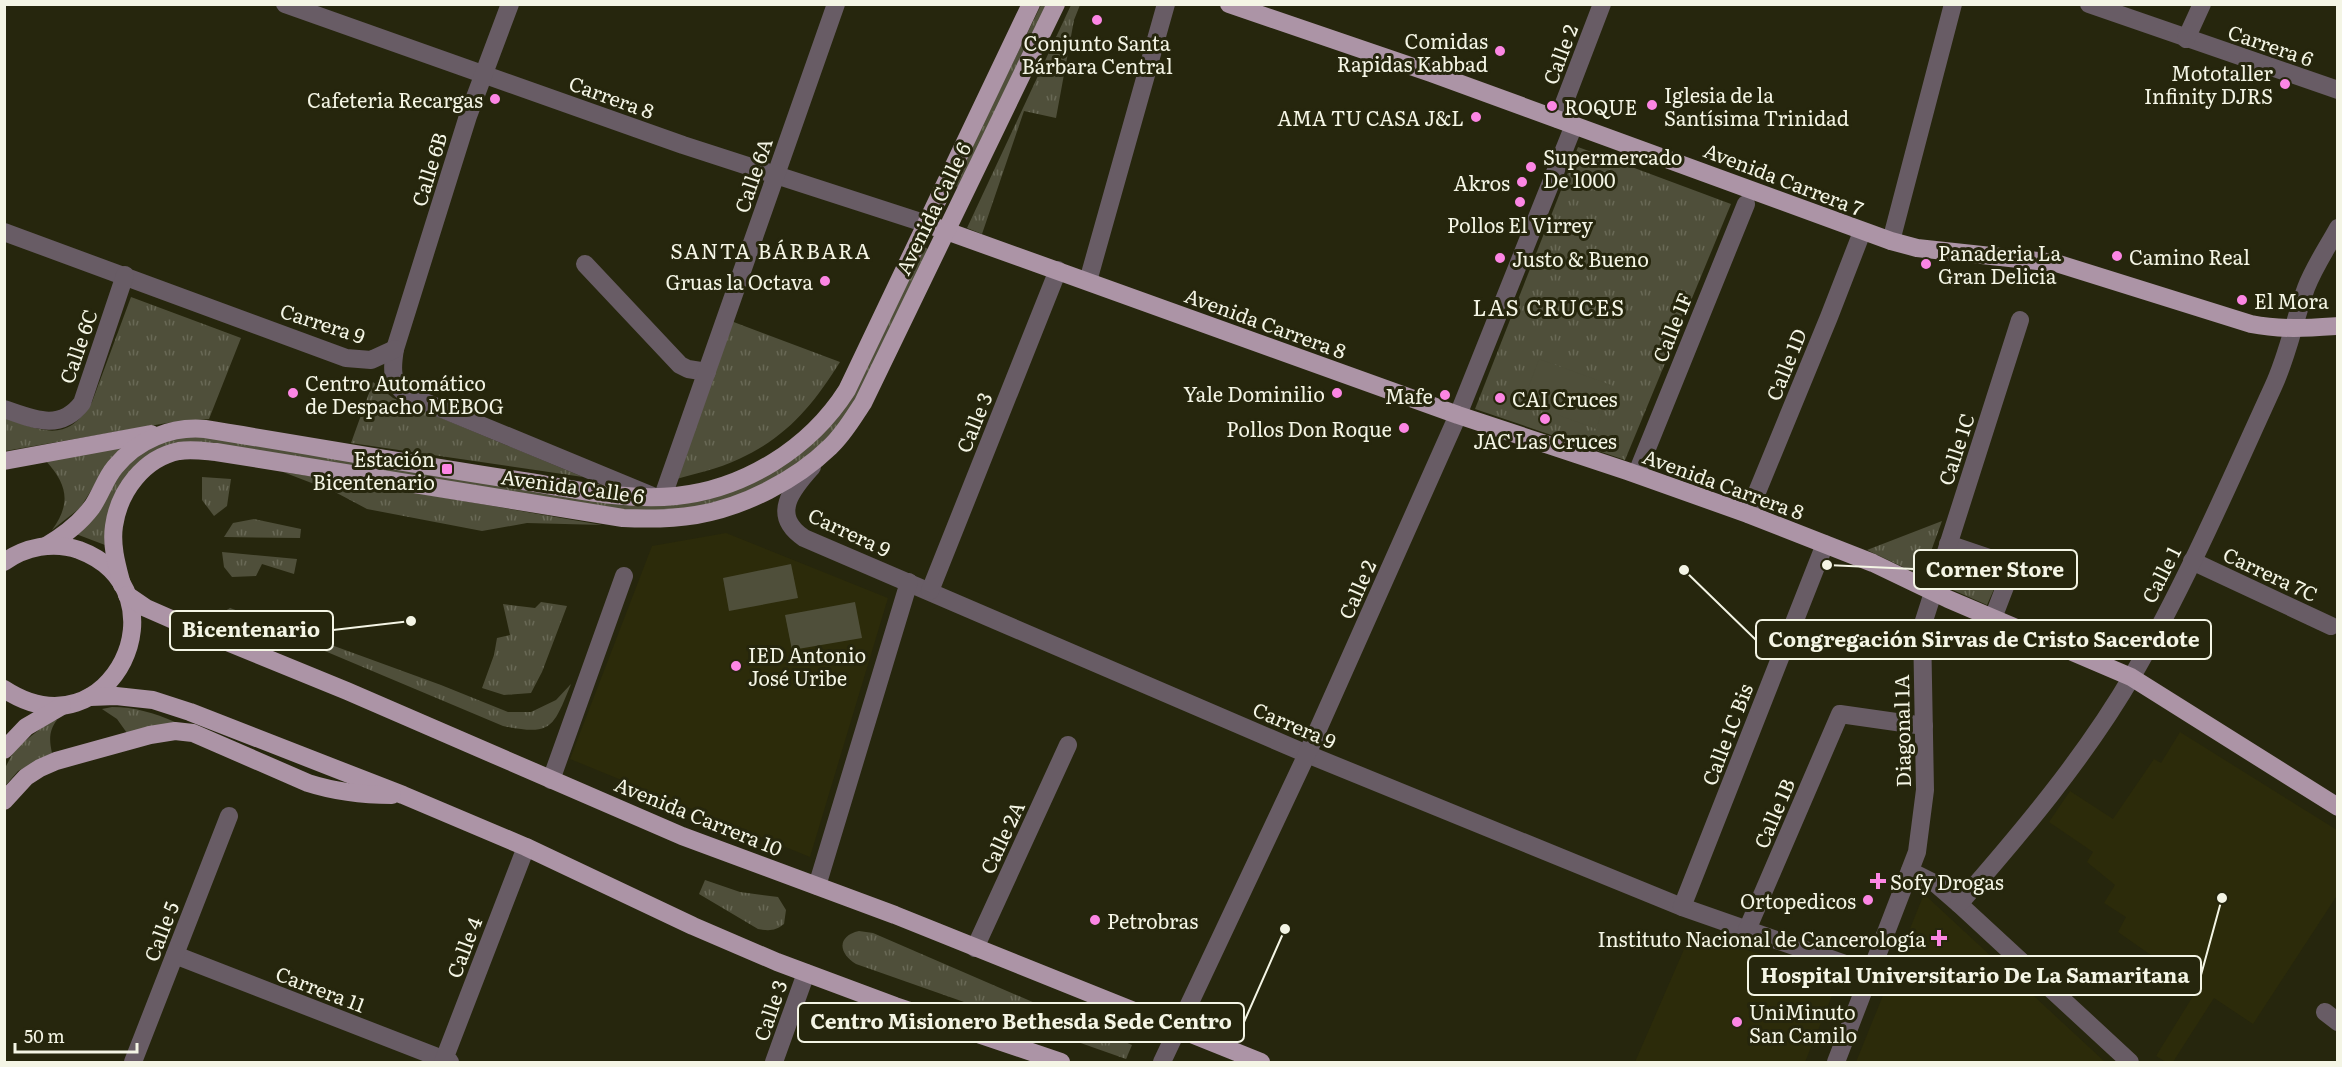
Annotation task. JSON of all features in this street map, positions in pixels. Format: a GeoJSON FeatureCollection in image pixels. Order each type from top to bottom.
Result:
{"type":"FeatureCollection","features":[{"type":"Feature","properties":{"kind":"main road","name":"Avenida Calle 6"},"geometry":{"type":"LineString","coordinates":[[46,546],[84,516],[114,468],[125,456],[143,443],[170,431],[205,429],[600,493],[659,497],[699,492],[751,475],[793,449],[813,433],[839,403],[856,374],[1031,4]]}},
{"type":"Feature","properties":{"kind":"main road","name":"Avenida Calle 6"},"geometry":{"type":"LineString","coordinates":[[90,697],[112,678],[127,655],[132,634],[132,615],[115,559],[114,526],[118,508],[126,490],[139,473],[153,461],[181,451],[216,452],[604,516],[642,519],[694,516],[734,505],[784,480],[823,454],[843,433],[863,403],[1056,4]]}},
{"type":"Feature","properties":{"kind":"main road","name":"Avenida Carrera 7"},"geometry":{"type":"LineString","coordinates":[[1229,4],[1566,122],[1891,241],[1917,248],[2056,263],[2251,324],[2295,329],[2337,326]]}},
{"type":"Feature","properties":{"kind":"main road","name":"Avenida Carrera 8"},"geometry":{"type":"LineString","coordinates":[[927,224],[1458,416],[1638,472],[1873,562],[1933,592],[2131,677],[2337,807]]}},
{"type":"Feature","properties":{"kind":"main road"},"geometry":{"type":"LineString","coordinates":[[4,461],[170,431]]}},
{"type":"Feature","properties":{"kind":"main road"},"geometry":{"type":"LineString","coordinates":[[4,549],[26,550],[46,546]]}},
{"type":"Feature","properties":{"kind":"main road","name":"Avenida Carrera 10"},"geometry":{"type":"LineString","coordinates":[[46,546],[74,548],[98,560],[112,572],[124,590],[162,615],[347,691],[682,836],[817,886],[1261,1062]]}},
{"type":"Feature","properties":{"kind":"main road"},"geometry":{"type":"LineString","coordinates":[[4,562],[26,550]]}},
{"type":"Feature","properties":{"kind":"main road"},"geometry":{"type":"LineString","coordinates":[[4,689],[33,703],[64,705]]}},
{"type":"Feature","properties":{"kind":"main road"},"geometry":{"type":"LineString","coordinates":[[4,750],[26,727],[64,705],[90,697],[135,697],[172,705],[403,795],[526,847],[693,926],[806,973],[1061,1062]]}},
{"type":"Feature","properties":{"kind":"main road"},"geometry":{"type":"LineString","coordinates":[[4,801],[26,777],[40,768],[131,740],[175,731],[193,733],[327,789],[350,793],[403,795]]}},
{"type":"Feature","properties":{"kind":"street","name":"Carrera 8"},"geometry":{"type":"LineString","coordinates":[[285,4],[776,176],[927,224]]}},
{"type":"Feature","properties":{"kind":"street","name":"Calle 6B"},"geometry":{"type":"LineString","coordinates":[[396,349],[468,117],[510,4]]}},
{"type":"Feature","properties":{"kind":"street","name":"Calle 6A"},"geometry":{"type":"LineString","coordinates":[[659,497],[707,372],[836,4]]}},
{"type":"Feature","properties":{"kind":"street"},"geometry":{"type":"LineString","coordinates":[[1088,281],[1166,4]]}},
{"type":"Feature","properties":{"kind":"street","name":"Calle 2"},"geometry":{"type":"LineString","coordinates":[[1162,1062],[1307,754],[1458,416],[1566,122],[1602,4]]}},
{"type":"Feature","properties":{"kind":"street"},"geometry":{"type":"LineString","coordinates":[[1891,241],[1953,4]]}},
{"type":"Feature","properties":{"kind":"street"},"geometry":{"type":"LineString","coordinates":[[2186,39],[2202,4]]}},
{"type":"Feature","properties":{"kind":"street","name":"Carrera 6"},"geometry":{"type":"LineString","coordinates":[[2097,6],[2337,90]]}},
{"type":"Feature","properties":{"kind":"street"},"geometry":{"type":"LineString","coordinates":[[1739,185],[1740,194],[1746,204],[1768,196]]}},
{"type":"Feature","properties":{"kind":"street","name":"Calle 1F"},"geometry":{"type":"LineString","coordinates":[[1638,472],[1746,204]]}},
{"type":"Feature","properties":{"kind":"street","name":"Calle 1"},"geometry":{"type":"LineString","coordinates":[[1959,904],[2021,832],[2055,788],[2131,677],[2192,561],[2274,385],[2295,329],[2306,288],[2337,228]]}},
{"type":"Feature","properties":{"kind":"street","name":"Carrera 9"},"geometry":{"type":"LineString","coordinates":[[4,232],[125,274],[346,358],[371,360],[396,349]]}},
{"type":"Feature","properties":{"kind":"street","name":"Calle 1D"},"geometry":{"type":"LineString","coordinates":[[1748,513],[1862,232]]}},
{"type":"Feature","properties":{"kind":"street"},"geometry":{"type":"LineString","coordinates":[[585,264],[680,365],[688,369],[707,372]]}},
{"type":"Feature","properties":{"kind":"street","name":"Calle 3"},"geometry":{"type":"LineString","coordinates":[[930,591],[1058,270]]}},
{"type":"Feature","properties":{"kind":"street","name":"Calle 6C"},"geometry":{"type":"LineString","coordinates":[[4,409],[36,420],[59,420],[75,411],[82,403],[125,274]]}},
{"type":"Feature","properties":{"kind":"street","name":"Calle 1C"},"geometry":{"type":"LineString","coordinates":[[1933,592],[2020,320]]}},
{"type":"Feature","properties":{"kind":"street"},"geometry":{"type":"LineString","coordinates":[[396,349],[393,371],[395,383],[408,395],[659,497]]}},
{"type":"Feature","properties":{"kind":"street","name":"Carrera 9"},"geometry":{"type":"LineString","coordinates":[[823,454],[794,487],[788,499],[786,509],[791,527],[804,538],[1307,754],[1682,907],[1871,973]]}},
{"type":"Feature","properties":{"kind":"street","name":"Calle 1C Bis"},"geometry":{"type":"LineString","coordinates":[[1682,907],[1825,544]]}},
{"type":"Feature","properties":{"kind":"street"},"geometry":{"type":"LineString","coordinates":[[1948,544],[2013,566],[1993,618]]}},
{"type":"Feature","properties":{"kind":"street","name":"Carrera 7C"},"geometry":{"type":"LineString","coordinates":[[2192,561],[2331,626]]}},
{"type":"Feature","properties":{"kind":"street"},"geometry":{"type":"LineString","coordinates":[[551,780],[624,576]]}},
{"type":"Feature","properties":{"kind":"street"},"geometry":{"type":"LineString","coordinates":[[817,886],[909,582]]}},
{"type":"Feature","properties":{"kind":"street","name":"Diagonal 1A"},"geometry":{"type":"LineString","coordinates":[[1910,871],[1917,852],[1923,813],[1922,627],[1933,592]]}},
{"type":"Feature","properties":{"kind":"street","name":"Calle 1B"},"geometry":{"type":"LineString","coordinates":[[1747,930],[1840,714],[1924,726]]}},
{"type":"Feature","properties":{"kind":"street","name":"Calle 2A"},"geometry":{"type":"LineString","coordinates":[[975,948],[1068,745]]}},
{"type":"Feature","properties":{"kind":"street","name":"Calle 5"},"geometry":{"type":"LineString","coordinates":[[133,1062],[229,816]]}},
{"type":"Feature","properties":{"kind":"street","name":"Calle 4"},"geometry":{"type":"LineString","coordinates":[[446,1062],[526,847]]}},
{"type":"Feature","properties":{"kind":"street"},"geometry":{"type":"LineString","coordinates":[[1836,1062],[1910,871],[1936,884],[2130,1062]]}},
{"type":"Feature","properties":{"kind":"street","name":"Carrera 11"},"geometry":{"type":"LineString","coordinates":[[175,955],[446,1062]]}},
{"type":"Feature","properties":{"kind":"street","name":"Calle 3"},"geometry":{"type":"LineString","coordinates":[[774,1062],[806,973]]}},
{"type":"Feature","properties":{"kind":"shaded area","name":"IED Antonio José Uribe"},"geometry":{"type":"Polygon","coordinates":[[[726,533],[888,598],[810,857],[570,759],[652,546],[726,533]]]}},
{"type":"Feature","properties":{"kind":"shaded area"},"geometry":{"type":"Polygon","coordinates":[[[2180,732],[2337,830],[2338,894],[2253,1024],[2214,998],[2173,1062],[2166,1062],[2156,1056],[2198,988],[2118,932],[2126,917],[2104,903],[2115,885],[2087,862],[2093,852],[2049,822],[2070,791],[2113,819],[2154,759],[2161,763],[2180,732]]]}},
{"type":"Feature","properties":{"kind":"shaded area","name":"Instituto Nacional de Cancerología"},"geometry":{"type":"Polygon","coordinates":[[[1924,894],[2105,1062],[1856,1062],[1924,894]]]}},
{"type":"Feature","properties":{"kind":"shaded area","name":"UniMinuto San Camilo"},"geometry":{"type":"Polygon","coordinates":[[[1692,931],[1838,981],[1805,1062],[1635,1062],[1692,931]]]}},
{"type":"Feature","properties":{"kind":"green space"},"geometry":{"type":"Polygon","coordinates":[[[1041,5],[1047,5],[958,187],[953,185],[1041,5]]]}},
{"type":"Feature","properties":{"kind":"green space"},"geometry":{"type":"Polygon","coordinates":[[[1071,5],[1080,5],[1074,20],[1056,118],[1024,111],[982,234],[967,228],[1071,5]]]}},
{"type":"Feature","properties":{"kind":"green space"},"geometry":{"type":"Polygon","coordinates":[[[1578,147],[1731,204],[1625,460],[1475,409],[1578,147]]]}},
{"type":"Feature","properties":{"kind":"green space"},"geometry":{"type":"Polygon","coordinates":[[[924,247],[930,250],[887,342],[863,388],[836,428],[801,461],[756,488],[731,498],[682,511],[641,512],[218,444],[135,467],[121,482],[112,502],[105,545],[76,534],[114,478],[138,454],[168,440],[187,437],[219,438],[622,503],[659,506],[694,502],[735,489],[798,453],[924,247]]]}},
{"type":"Feature","properties":{"kind":"green space"},"geometry":{"type":"Polygon","coordinates":[[[131,297],[241,338],[209,419],[167,423],[5,451],[5,418],[31,427],[53,431],[64,429],[83,415],[92,402],[131,297]]]}},
{"type":"Feature","properties":{"kind":"green space"},"geometry":{"type":"Polygon","coordinates":[[[731,321],[840,362],[809,406],[771,441],[731,463],[673,480],[731,321]]]}},
{"type":"Feature","properties":{"kind":"green space"},"geometry":{"type":"Polygon","coordinates":[[[1539,359],[1611,385],[1596,429],[1523,402],[1539,359]]]}},
{"type":"Feature","properties":{"kind":"green space"},"geometry":{"type":"Polygon","coordinates":[[[373,382],[393,398],[583,477],[351,443],[373,382]]]}},
{"type":"Feature","properties":{"kind":"green space"},"geometry":{"type":"Polygon","coordinates":[[[121,448],[113,456],[80,508],[52,530],[62,512],[64,495],[59,478],[46,461],[121,448]]]}},
{"type":"Feature","properties":{"kind":"green space"},"geometry":{"type":"Polygon","coordinates":[[[283,472],[602,525],[527,523],[482,531],[367,509],[335,492],[283,472]]]}},
{"type":"Feature","properties":{"kind":"green space"},"geometry":{"type":"Polygon","coordinates":[[[202,477],[231,479],[227,506],[214,516],[202,500],[202,477]]]}},
{"type":"Feature","properties":{"kind":"green space"},"geometry":{"type":"Polygon","coordinates":[[[254,519],[301,529],[300,538],[224,537],[233,523],[254,519]]]}},
{"type":"Feature","properties":{"kind":"green space"},"geometry":{"type":"Polygon","coordinates":[[[1942,521],[1922,576],[1867,550],[1942,521]]]}},
{"type":"Feature","properties":{"kind":"green space"},"geometry":{"type":"Polygon","coordinates":[[[222,552],[297,559],[294,574],[262,564],[256,576],[232,577],[224,567],[222,552]]]}},
{"type":"Feature","properties":{"kind":"green space"},"geometry":{"type":"Polygon","coordinates":[[[1956,556],[2002,571],[1987,605],[1946,587],[1956,556]]]}},
{"type":"Feature","properties":{"kind":"green space"},"geometry":{"type":"Polygon","coordinates":[[[791,564],[798,598],[729,611],[723,578],[791,564]]]}},
{"type":"Feature","properties":{"kind":"green space"},"geometry":{"type":"Polygon","coordinates":[[[541,602],[567,606],[542,672],[531,693],[504,695],[482,688],[494,655],[497,638],[510,635],[503,604],[535,608],[541,602]]]}},
{"type":"Feature","properties":{"kind":"green space"},"geometry":{"type":"Polygon","coordinates":[[[855,602],[862,638],[792,650],[785,615],[855,602]]]}},
{"type":"Feature","properties":{"kind":"green space"},"geometry":{"type":"Polygon","coordinates":[[[230,608],[441,685],[508,712],[531,712],[556,700],[571,684],[560,711],[549,725],[532,730],[503,726],[227,610],[230,608]]]}},
{"type":"Feature","properties":{"kind":"green space"},"geometry":{"type":"Polygon","coordinates":[[[112,707],[144,711],[175,722],[127,733],[117,719],[102,709],[112,707]]]}},
{"type":"Feature","properties":{"kind":"green space"},"geometry":{"type":"Polygon","coordinates":[[[57,720],[50,735],[52,753],[18,771],[5,786],[5,768],[15,749],[50,721],[57,720]]]}},
{"type":"Feature","properties":{"kind":"green space"},"geometry":{"type":"Polygon","coordinates":[[[705,880],[740,892],[778,897],[786,910],[784,924],[772,930],[758,929],[699,894],[705,880]]]}},
{"type":"Feature","properties":{"kind":"green space"},"geometry":{"type":"Polygon","coordinates":[[[859,931],[873,933],[1132,1045],[1126,1059],[856,964],[846,955],[842,945],[847,937],[859,931]]]}},
{"type":"Feature","properties":{"kind":"place","name":"Conjunto Santa Bárbara Central"},"geometry":{"type":"Point","coordinates":[1097,20]}},
{"type":"Feature","properties":{"kind":"place","name":"Comidas Rapidas Kabbad"},"geometry":{"type":"Point","coordinates":[1500,51]}},
{"type":"Feature","properties":{"kind":"place","name":"Mototaller Infinity DJRS"},"geometry":{"type":"Point","coordinates":[2285,84]}},
{"type":"Feature","properties":{"kind":"place","name":"Cafeteria Recargas"},"geometry":{"type":"Point","coordinates":[495,99]}},
{"type":"Feature","properties":{"kind":"place","name":"Iglesia de la Santísima Trinidad"},"geometry":{"type":"Point","coordinates":[1652,105]}},
{"type":"Feature","properties":{"kind":"place","name":"ROQUE"},"geometry":{"type":"Point","coordinates":[1552,106]}},
{"type":"Feature","properties":{"kind":"place","name":"AMA TU CASA J&L"},"geometry":{"type":"Point","coordinates":[1476,117]}},
{"type":"Feature","properties":{"kind":"place","name":"Supermercado De 1000"},"geometry":{"type":"Point","coordinates":[1531,167]}},
{"type":"Feature","properties":{"kind":"place","name":"Akros"},"geometry":{"type":"Point","coordinates":[1522,182]}},
{"type":"Feature","properties":{"kind":"place","name":"Pollos El Virrey"},"geometry":{"type":"Point","coordinates":[1520,202]}},
{"type":"Feature","properties":{"kind":"place","name":"Camino Real"},"geometry":{"type":"Point","coordinates":[2117,256]}},
{"type":"Feature","properties":{"kind":"place","name":"Justo & Bueno"},"geometry":{"type":"Point","coordinates":[1500,258]}},
{"type":"Feature","properties":{"kind":"place","name":"Panaderia La Gran Delicia"},"geometry":{"type":"Point","coordinates":[1926,264]}},
{"type":"Feature","properties":{"kind":"place","name":"Gruas la Octava"},"geometry":{"type":"Point","coordinates":[825,281]}},
{"type":"Feature","properties":{"kind":"place","name":"El Mora"},"geometry":{"type":"Point","coordinates":[2242,300]}},
{"type":"Feature","properties":{"kind":"place","name":"Centro Automático de Despacho MEBOG"},"geometry":{"type":"Point","coordinates":[293,393]}},
{"type":"Feature","properties":{"kind":"place","name":"Yale Dominilio"},"geometry":{"type":"Point","coordinates":[1337,393]}},
{"type":"Feature","properties":{"kind":"place","name":"Mafe"},"geometry":{"type":"Point","coordinates":[1445,395]}},
{"type":"Feature","properties":{"kind":"place","name":"CAI Cruces"},"geometry":{"type":"Point","coordinates":[1500,398]}},
{"type":"Feature","properties":{"kind":"place","name":"JAC Las Cruces"},"geometry":{"type":"Point","coordinates":[1545,419]}},
{"type":"Feature","properties":{"kind":"place","name":"Pollos Don Roque"},"geometry":{"type":"Point","coordinates":[1404,428]}},
{"type":"Feature","properties":{"kind":"place","name":"Estación Bicentenario"},"geometry":{"type":"Point","coordinates":[447,469]}},
{"type":"Feature","properties":{"kind":"place","name":"Corner Store"},"geometry":{"type":"Point","coordinates":[1827,565]}},
{"type":"Feature","properties":{"kind":"place","name":"Congregación Sirvas de Cristo Sacerdote"},"geometry":{"type":"Point","coordinates":[1684,570]}},
{"type":"Feature","properties":{"kind":"place","name":"Bicentenario"},"geometry":{"type":"Point","coordinates":[411,621]}},
{"type":"Feature","properties":{"kind":"place","name":"IED Antonio José Uribe"},"geometry":{"type":"Point","coordinates":[736,666]}},
{"type":"Feature","properties":{"kind":"place","name":"Sofy Drogas"},"geometry":{"type":"Point","coordinates":[1878,881]}},
{"type":"Feature","properties":{"kind":"place","name":"Hospital Universitario De La Samaritana"},"geometry":{"type":"Point","coordinates":[2222,898]}},
{"type":"Feature","properties":{"kind":"place","name":"Ortopedicos"},"geometry":{"type":"Point","coordinates":[1868,900]}},
{"type":"Feature","properties":{"kind":"place","name":"Petrobras"},"geometry":{"type":"Point","coordinates":[1095,920]}},
{"type":"Feature","properties":{"kind":"place","name":"Centro Misionero Bethesda Sede Centro"},"geometry":{"type":"Point","coordinates":[1285,929]}},
{"type":"Feature","properties":{"kind":"place","name":"Instituto Nacional de Cancerología"},"geometry":{"type":"Point","coordinates":[1939,938]}},
{"type":"Feature","properties":{"kind":"place","name":"UniMinuto San Camilo"},"geometry":{"type":"Point","coordinates":[1737,1022]}},
{"type":"Feature","properties":{"kind":"district","name":"SANTA BÁRBARA"},"geometry":{"type":"Point","coordinates":[771,249]}},
{"type":"Feature","properties":{"kind":"district","name":"LAS CRUCES"},"geometry":{"type":"Point","coordinates":[1549,306]}}]}
